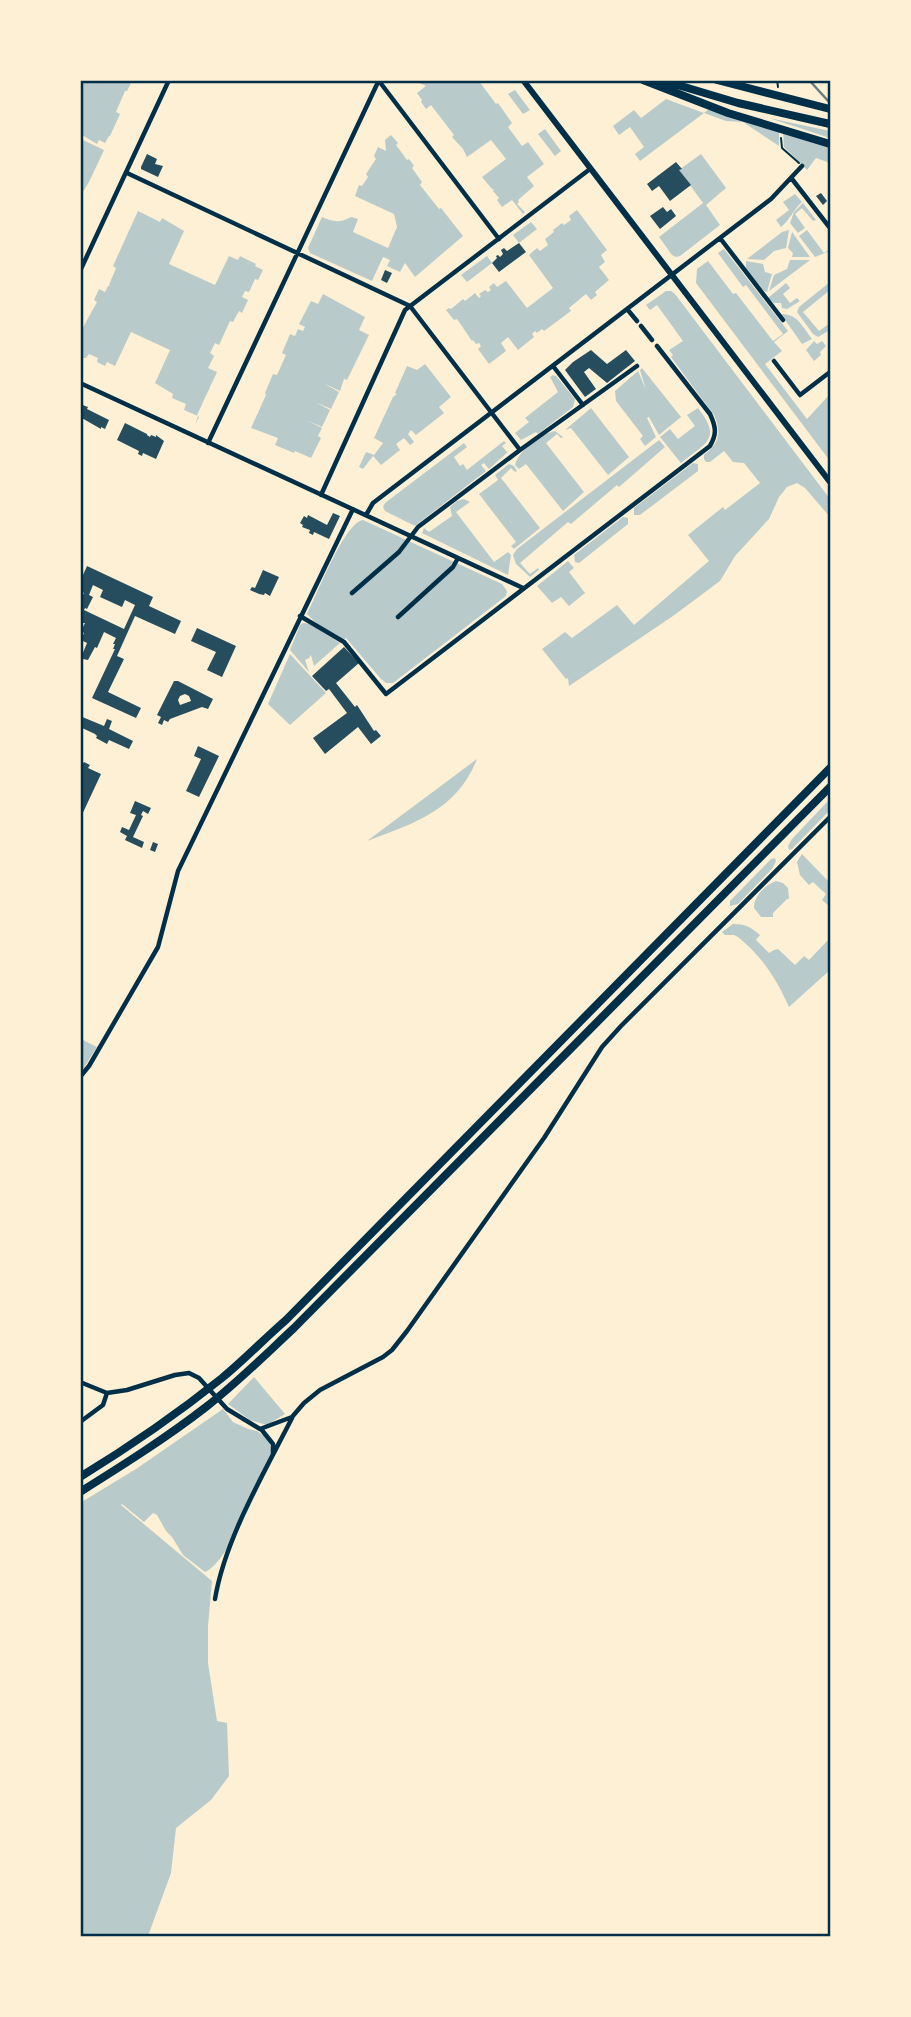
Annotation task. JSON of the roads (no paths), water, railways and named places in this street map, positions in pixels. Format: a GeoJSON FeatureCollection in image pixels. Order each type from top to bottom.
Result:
{"type":"FeatureCollection","features":[{"type":"Feature","properties":{"kind":"highway"},"geometry":{"type":"LineString","coordinates":[[643,80],[728,113],[831,144]]}},
{"type":"Feature","properties":{"kind":"highway"},"geometry":{"type":"LineString","coordinates":[[661,80],[738,103],[831,124]]}},
{"type":"Feature","properties":{"kind":"highway"},"geometry":{"type":"LineString","coordinates":[[717,80],[830,109]]}},
{"type":"Feature","properties":{"kind":"highway"},"geometry":{"type":"LineString","coordinates":[[80,1478],[195,1399],[286,1320],[831,768]]}},
{"type":"Feature","properties":{"kind":"highway"},"geometry":{"type":"LineString","coordinates":[[80,1492],[204,1409],[294,1328],[831,787]]}},
{"type":"Feature","properties":{"kind":"main road"},"geometry":{"type":"LineString","coordinates":[[523,80],[831,482]]}},
{"type":"Feature","properties":{"kind":"street"},"geometry":{"type":"LineString","coordinates":[[80,271],[169,80]]}},
{"type":"Feature","properties":{"kind":"street"},"geometry":{"type":"LineString","coordinates":[[208,443],[379,81],[499,239]]}},
{"type":"Feature","properties":{"kind":"street"},"geometry":{"type":"LineString","coordinates":[[366,515],[373,503],[771,199],[802,166]]}},
{"type":"Feature","properties":{"kind":"street"},"geometry":{"type":"LineString","coordinates":[[321,495],[405,310],[590,169]]}},
{"type":"Feature","properties":{"kind":"street"},"geometry":{"type":"LineString","coordinates":[[127,173],[410,306],[520,450]]}},
{"type":"Feature","properties":{"kind":"street"},"geometry":{"type":"LineString","coordinates":[[792,178],[831,228]]}},
{"type":"Feature","properties":{"kind":"street"},"geometry":{"type":"LineString","coordinates":[[720,238],[783,320]]}},
{"type":"Feature","properties":{"kind":"street"},"geometry":{"type":"LineString","coordinates":[[627,309],[637,321]]}},
{"type":"Feature","properties":{"kind":"street"},"geometry":{"type":"LineString","coordinates":[[641,326],[652,340]]}},
{"type":"Feature","properties":{"kind":"street"},"geometry":{"type":"LineString","coordinates":[[300,616],[344,642],[386,694],[710,446],[715,436],[715,426],[710,414],[657,346]]}},
{"type":"Feature","properties":{"kind":"street"},"geometry":{"type":"LineString","coordinates":[[774,361],[800,395],[831,372]]}},
{"type":"Feature","properties":{"kind":"street"},"geometry":{"type":"LineString","coordinates":[[553,366],[583,405]]}},
{"type":"Feature","properties":{"kind":"street"},"geometry":{"type":"LineString","coordinates":[[352,593],[399,551],[418,527],[637,366]]}},
{"type":"Feature","properties":{"kind":"street"},"geometry":{"type":"LineString","coordinates":[[80,383],[523,588]]}},
{"type":"Feature","properties":{"kind":"street"},"geometry":{"type":"LineString","coordinates":[[80,1077],[158,947],[178,871],[353,509]]}},
{"type":"Feature","properties":{"kind":"street"},"geometry":{"type":"LineString","coordinates":[[398,617],[453,567],[458,558]]}},
{"type":"Feature","properties":{"kind":"street"},"geometry":{"type":"LineString","coordinates":[[215,1599],[231,1542],[292,1417],[320,1390],[376,1362],[392,1350],[531,1156],[609,1039],[831,817]]}},
{"type":"Feature","properties":{"kind":"street"},"geometry":{"type":"LineString","coordinates":[[80,1382],[107,1393],[189,1373],[201,1380],[226,1409],[260,1429],[273,1444],[274,1455]]}},
{"type":"Feature","properties":{"kind":"street"},"geometry":{"type":"LineString","coordinates":[[80,1422],[103,1405],[107,1393]]}},
{"type":"Feature","properties":{"kind":"street"},"geometry":{"type":"LineString","coordinates":[[260,1429],[292,1417]]}},
{"type":"Feature","properties":{"kind":"railway"},"geometry":{"type":"LineString","coordinates":[[809,80],[830,103]]}}]}
